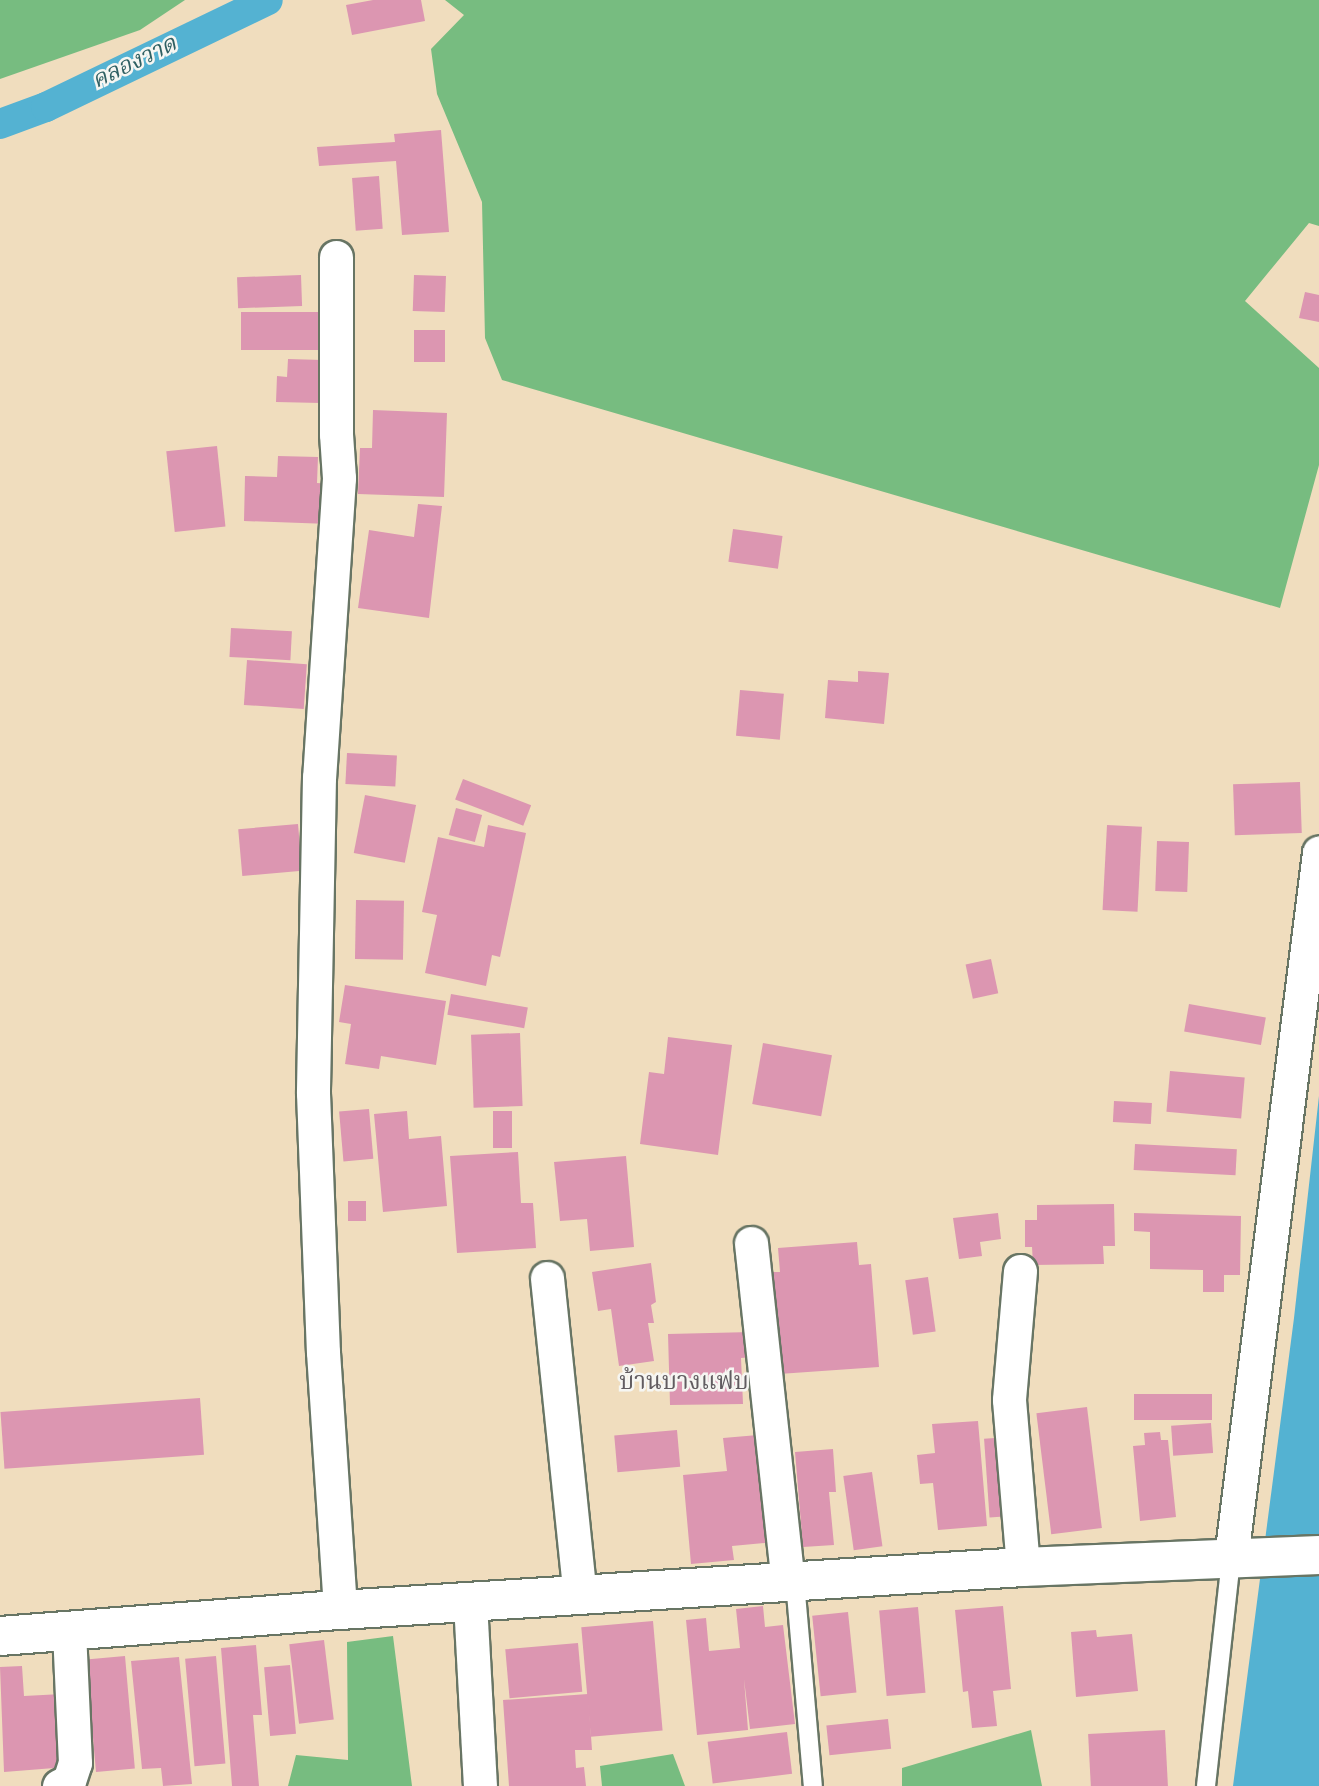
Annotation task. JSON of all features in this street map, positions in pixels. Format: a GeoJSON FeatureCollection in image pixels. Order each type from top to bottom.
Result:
{"type":"FeatureCollection","features":[{"type":"Feature","properties":{"kind":"street"},"geometry":{"type":"LineString","coordinates":[[336,257],[335,434],[339,478],[319,777],[313,1093],[323,1352],[340,1611]]}},
{"type":"Feature","properties":{"kind":"street"},"geometry":{"type":"LineString","coordinates":[[1238,1557],[1319,852]]}},
{"type":"Feature","properties":{"kind":"street"},"geometry":{"type":"LineString","coordinates":[[751,1243],[792,1582]]}},
{"type":"Feature","properties":{"kind":"street"},"geometry":{"type":"LineString","coordinates":[[1020,1271],[1009,1400],[1023,1567]]}},
{"type":"Feature","properties":{"kind":"street"},"geometry":{"type":"LineString","coordinates":[[547,1278],[580,1596]]}},
{"type":"Feature","properties":{"kind":"street"},"geometry":{"type":"LineString","coordinates":[[0,1636],[69,1629],[1023,1567],[1319,1555]]}},
{"type":"Feature","properties":{"kind":"street"},"geometry":{"type":"LineString","coordinates":[[470,1602],[480,1786]]}},
{"type":"Feature","properties":{"kind":"street"},"geometry":{"type":"LineString","coordinates":[[59,1786],[69,1781],[75,1763],[69,1629]]}},
{"type":"Feature","properties":{"kind":"lane"},"geometry":{"type":"LineString","coordinates":[[1206,1786],[1238,1557]]}},
{"type":"Feature","properties":{"kind":"lane"},"geometry":{"type":"LineString","coordinates":[[792,1582],[813,1786]]}},
{"type":"Feature","properties":{"kind":"green space"},"geometry":{"type":"Polygon","coordinates":[[[0,0],[185,0],[140,30],[0,79],[0,0]]]}},
{"type":"Feature","properties":{"kind":"green space"},"geometry":{"type":"Polygon","coordinates":[[[445,0],[1319,0],[1319,226],[1309,223],[1245,301],[1319,368],[1319,465],[1280,608],[502,380],[485,338],[482,202],[437,94],[431,49],[464,15],[445,0]]]}},
{"type":"Feature","properties":{"kind":"green space"},"geometry":{"type":"Polygon","coordinates":[[[393,1636],[412,1786],[288,1786],[296,1755],[348,1760],[347,1642],[393,1636]]]}},
{"type":"Feature","properties":{"kind":"green space"},"geometry":{"type":"Polygon","coordinates":[[[1031,1730],[1042,1786],[902,1786],[902,1768],[1031,1730]]]}},
{"type":"Feature","properties":{"kind":"green space"},"geometry":{"type":"Polygon","coordinates":[[[673,1754],[685,1786],[602,1786],[600,1766],[673,1754]]]}},
{"type":"Feature","properties":{"kind":"water"},"geometry":{"type":"Polygon","coordinates":[[[1319,1096],[1319,1786],[1233,1786],[1294,1318],[1319,1096]]]}},
{"type":"Feature","properties":{"kind":"building"},"geometry":{"type":"Polygon","coordinates":[[[373,0],[421,0],[425,21],[352,35],[346,5],[373,0]]]}},
{"type":"Feature","properties":{"kind":"building"},"geometry":{"type":"Polygon","coordinates":[[[441,130],[449,232],[402,235],[396,161],[319,166],[317,147],[395,142],[394,134],[441,130]]]}},
{"type":"Feature","properties":{"kind":"building"},"geometry":{"type":"Polygon","coordinates":[[[379,176],[383,229],[356,231],[352,178],[379,176]]]}},
{"type":"Feature","properties":{"kind":"building"},"geometry":{"type":"Polygon","coordinates":[[[301,275],[302,306],[238,308],[237,277],[301,275]]]}},
{"type":"Feature","properties":{"kind":"building"},"geometry":{"type":"Polygon","coordinates":[[[414,275],[446,276],[445,312],[413,311],[414,275]]]}},
{"type":"Feature","properties":{"kind":"building"},"geometry":{"type":"Polygon","coordinates":[[[1305,292],[1319,295],[1319,322],[1299,318],[1305,292]]]}},
{"type":"Feature","properties":{"kind":"building"},"geometry":{"type":"Polygon","coordinates":[[[241,312],[320,312],[320,350],[241,350],[241,312]]]}},
{"type":"Feature","properties":{"kind":"building"},"geometry":{"type":"Polygon","coordinates":[[[414,330],[445,330],[445,362],[414,362],[414,330]]]}},
{"type":"Feature","properties":{"kind":"building"},"geometry":{"type":"Polygon","coordinates":[[[288,359],[322,360],[321,403],[276,402],[277,376],[287,377],[288,359]]]}},
{"type":"Feature","properties":{"kind":"building"},"geometry":{"type":"Polygon","coordinates":[[[373,410],[447,413],[444,497],[358,494],[360,448],[372,448],[373,410]]]}},
{"type":"Feature","properties":{"kind":"building"},"geometry":{"type":"Polygon","coordinates":[[[217,446],[225,527],[175,532],[166,451],[217,446]]]}},
{"type":"Feature","properties":{"kind":"building"},"geometry":{"type":"Polygon","coordinates":[[[278,456],[318,457],[317,483],[331,484],[329,524],[244,521],[245,476],[277,477],[278,456]]]}},
{"type":"Feature","properties":{"kind":"building"},"geometry":{"type":"Polygon","coordinates":[[[418,504],[442,506],[429,618],[358,608],[369,530],[414,537],[418,504]]]}},
{"type":"Feature","properties":{"kind":"building"},"geometry":{"type":"Polygon","coordinates":[[[733,529],[783,536],[778,569],[728,562],[733,529]]]}},
{"type":"Feature","properties":{"kind":"building"},"geometry":{"type":"Polygon","coordinates":[[[231,628],[292,631],[290,660],[229,657],[231,628]]]}},
{"type":"Feature","properties":{"kind":"building"},"geometry":{"type":"Polygon","coordinates":[[[247,660],[307,664],[304,709],[244,705],[247,660]]]}},
{"type":"Feature","properties":{"kind":"building"},"geometry":{"type":"Polygon","coordinates":[[[858,671],[889,673],[884,724],[825,718],[828,680],[858,682],[858,671]]]}},
{"type":"Feature","properties":{"kind":"building"},"geometry":{"type":"Polygon","coordinates":[[[740,690],[784,694],[780,740],[736,736],[740,690]]]}},
{"type":"Feature","properties":{"kind":"building"},"geometry":{"type":"Polygon","coordinates":[[[347,753],[397,756],[395,787],[345,784],[347,753]]]}},
{"type":"Feature","properties":{"kind":"building"},"geometry":{"type":"Polygon","coordinates":[[[463,779],[531,805],[523,826],[455,800],[463,779]]]}},
{"type":"Feature","properties":{"kind":"building"},"geometry":{"type":"Polygon","coordinates":[[[1300,782],[1302,833],[1235,835],[1233,784],[1300,782]]]}},
{"type":"Feature","properties":{"kind":"building"},"geometry":{"type":"Polygon","coordinates":[[[365,795],[416,805],[405,863],[354,853],[365,795]]]}},
{"type":"Feature","properties":{"kind":"building"},"geometry":{"type":"Polygon","coordinates":[[[456,808],[482,815],[475,842],[449,835],[456,808]]]}},
{"type":"Feature","properties":{"kind":"building"},"geometry":{"type":"Polygon","coordinates":[[[298,824],[302,871],[242,876],[238,829],[298,824]]]}},
{"type":"Feature","properties":{"kind":"building"},"geometry":{"type":"Polygon","coordinates":[[[488,825],[526,833],[500,957],[492,955],[486,986],[425,973],[437,915],[422,912],[438,837],[484,847],[488,825]]]}},
{"type":"Feature","properties":{"kind":"building"},"geometry":{"type":"Polygon","coordinates":[[[1107,825],[1142,827],[1138,912],[1103,910],[1107,825]]]}},
{"type":"Feature","properties":{"kind":"building"},"geometry":{"type":"Polygon","coordinates":[[[1157,841],[1189,842],[1187,892],[1155,891],[1157,841]]]}},
{"type":"Feature","properties":{"kind":"building"},"geometry":{"type":"Polygon","coordinates":[[[356,900],[404,901],[403,960],[355,959],[356,900]]]}},
{"type":"Feature","properties":{"kind":"building"},"geometry":{"type":"Polygon","coordinates":[[[991,959],[998,993],[973,999],[966,964],[991,959]]]}},
{"type":"Feature","properties":{"kind":"building"},"geometry":{"type":"Polygon","coordinates":[[[345,985],[446,1001],[436,1065],[381,1056],[379,1069],[345,1064],[351,1024],[339,1022],[345,985]]]}},
{"type":"Feature","properties":{"kind":"building"},"geometry":{"type":"Polygon","coordinates":[[[451,994],[528,1008],[524,1028],[447,1015],[451,994]]]}},
{"type":"Feature","properties":{"kind":"building"},"geometry":{"type":"Polygon","coordinates":[[[1189,1004],[1266,1018],[1261,1045],[1184,1032],[1189,1004]]]}},
{"type":"Feature","properties":{"kind":"building"},"geometry":{"type":"Polygon","coordinates":[[[520,1033],[523,1106],[474,1108],[471,1035],[520,1033]]]}},
{"type":"Feature","properties":{"kind":"building"},"geometry":{"type":"Polygon","coordinates":[[[668,1037],[732,1045],[718,1155],[640,1144],[649,1072],[664,1074],[668,1037]]]}},
{"type":"Feature","properties":{"kind":"building"},"geometry":{"type":"Polygon","coordinates":[[[763,1043],[832,1055],[821,1116],[752,1104],[763,1043]]]}},
{"type":"Feature","properties":{"kind":"building"},"geometry":{"type":"Polygon","coordinates":[[[1170,1071],[1245,1078],[1241,1118],[1166,1112],[1170,1071]]]}},
{"type":"Feature","properties":{"kind":"building"},"geometry":{"type":"Polygon","coordinates":[[[1114,1101],[1152,1103],[1151,1124],[1113,1122],[1114,1101]]]}},
{"type":"Feature","properties":{"kind":"building"},"geometry":{"type":"Polygon","coordinates":[[[369,1109],[373,1159],[343,1161],[339,1112],[369,1109]]]}},
{"type":"Feature","properties":{"kind":"building"},"geometry":{"type":"Polygon","coordinates":[[[407,1111],[409,1139],[441,1136],[447,1206],[383,1212],[374,1114],[407,1111]]]}},
{"type":"Feature","properties":{"kind":"building"},"geometry":{"type":"Polygon","coordinates":[[[493,1111],[512,1111],[512,1148],[493,1148],[493,1111]]]}},
{"type":"Feature","properties":{"kind":"building"},"geometry":{"type":"Polygon","coordinates":[[[1135,1144],[1237,1149],[1235,1175],[1134,1170],[1135,1144]]]}},
{"type":"Feature","properties":{"kind":"building"},"geometry":{"type":"Polygon","coordinates":[[[518,1152],[521,1203],[533,1203],[536,1248],[457,1253],[450,1156],[518,1152]]]}},
{"type":"Feature","properties":{"kind":"building"},"geometry":{"type":"Polygon","coordinates":[[[626,1156],[634,1247],[590,1251],[587,1219],[560,1221],[554,1162],[626,1156]]]}},
{"type":"Feature","properties":{"kind":"building"},"geometry":{"type":"Polygon","coordinates":[[[348,1201],[366,1201],[366,1221],[348,1221],[348,1201]]]}},
{"type":"Feature","properties":{"kind":"building"},"geometry":{"type":"Polygon","coordinates":[[[1114,1204],[1115,1246],[1103,1246],[1104,1264],[1033,1265],[1032,1247],[1025,1247],[1025,1220],[1037,1220],[1037,1205],[1114,1204]]]}},
{"type":"Feature","properties":{"kind":"building"},"geometry":{"type":"Polygon","coordinates":[[[998,1213],[1001,1239],[980,1242],[982,1256],[959,1259],[953,1218],[998,1213]]]}},
{"type":"Feature","properties":{"kind":"building"},"geometry":{"type":"Polygon","coordinates":[[[1134,1213],[1241,1216],[1240,1275],[1224,1275],[1224,1292],[1203,1292],[1203,1270],[1150,1269],[1150,1232],[1134,1231],[1134,1213]]]}},
{"type":"Feature","properties":{"kind":"building"},"geometry":{"type":"Polygon","coordinates":[[[857,1242],[859,1265],[871,1264],[879,1367],[779,1374],[771,1272],[780,1272],[778,1248],[857,1242]]]}},
{"type":"Feature","properties":{"kind":"building"},"geometry":{"type":"Polygon","coordinates":[[[651,1263],[656,1302],[651,1305],[654,1323],[648,1323],[654,1361],[619,1366],[611,1309],[598,1311],[592,1272],[651,1263]]]}},
{"type":"Feature","properties":{"kind":"building"},"geometry":{"type":"Polygon","coordinates":[[[928,1277],[936,1331],[913,1335],[905,1280],[928,1277]]]}},
{"type":"Feature","properties":{"kind":"building"},"geometry":{"type":"Polygon","coordinates":[[[752,1332],[753,1357],[741,1358],[743,1404],[670,1405],[668,1334],[752,1332]]]}},
{"type":"Feature","properties":{"kind":"building"},"geometry":{"type":"Polygon","coordinates":[[[1134,1394],[1212,1394],[1212,1420],[1134,1420],[1134,1394]]]}},
{"type":"Feature","properties":{"kind":"building"},"geometry":{"type":"Polygon","coordinates":[[[200,1398],[204,1455],[4,1469],[0,1412],[200,1398]]]}},
{"type":"Feature","properties":{"kind":"building"},"geometry":{"type":"Polygon","coordinates":[[[1087,1407],[1102,1528],[1051,1534],[1036,1413],[1087,1407]]]}},
{"type":"Feature","properties":{"kind":"building"},"geometry":{"type":"Polygon","coordinates":[[[978,1421],[987,1526],[938,1530],[933,1483],[920,1484],[917,1455],[935,1453],[932,1424],[978,1421]]]}},
{"type":"Feature","properties":{"kind":"building"},"geometry":{"type":"Polygon","coordinates":[[[1211,1423],[1213,1453],[1173,1456],[1171,1426],[1211,1423]]]}},
{"type":"Feature","properties":{"kind":"building"},"geometry":{"type":"Polygon","coordinates":[[[677,1430],[680,1467],[617,1472],[614,1435],[677,1430]]]}},
{"type":"Feature","properties":{"kind":"building"},"geometry":{"type":"Polygon","coordinates":[[[1160,1432],[1161,1440],[1168,1440],[1176,1517],[1140,1521],[1133,1446],[1145,1445],[1144,1433],[1160,1432]]]}},
{"type":"Feature","properties":{"kind":"building"},"geometry":{"type":"Polygon","coordinates":[[[758,1435],[776,1542],[732,1546],[734,1560],[691,1564],[683,1475],[727,1471],[723,1438],[758,1435]]]}},
{"type":"Feature","properties":{"kind":"building"},"geometry":{"type":"Polygon","coordinates":[[[1009,1437],[1015,1516],[990,1518],[984,1439],[1009,1437]]]}},
{"type":"Feature","properties":{"kind":"building"},"geometry":{"type":"Polygon","coordinates":[[[833,1449],[836,1492],[829,1492],[834,1545],[803,1547],[795,1452],[833,1449]]]}},
{"type":"Feature","properties":{"kind":"building"},"geometry":{"type":"Polygon","coordinates":[[[872,1472],[882,1546],[854,1550],[843,1476],[872,1472]]]}},
{"type":"Feature","properties":{"kind":"building"},"geometry":{"type":"Polygon","coordinates":[[[763,1606],[765,1627],[783,1625],[795,1724],[750,1729],[744,1679],[748,1730],[697,1735],[686,1620],[706,1618],[709,1651],[740,1648],[736,1609],[763,1606]]]}},
{"type":"Feature","properties":{"kind":"building"},"geometry":{"type":"Polygon","coordinates":[[[1003,1606],[1011,1689],[993,1691],[997,1726],[972,1728],[968,1691],[963,1692],[955,1610],[1003,1606]]]}},
{"type":"Feature","properties":{"kind":"building"},"geometry":{"type":"Polygon","coordinates":[[[918,1607],[925,1693],[887,1696],[879,1610],[918,1607]]]}},
{"type":"Feature","properties":{"kind":"building"},"geometry":{"type":"Polygon","coordinates":[[[848,1612],[856,1693],[821,1696],[812,1616],[848,1612]]]}},
{"type":"Feature","properties":{"kind":"building"},"geometry":{"type":"Polygon","coordinates":[[[653,1621],[663,1731],[591,1737],[581,1627],[653,1621]]]}},
{"type":"Feature","properties":{"kind":"building"},"geometry":{"type":"Polygon","coordinates":[[[1096,1630],[1097,1637],[1132,1634],[1138,1691],[1076,1697],[1071,1632],[1096,1630]]]}},
{"type":"Feature","properties":{"kind":"building"},"geometry":{"type":"Polygon","coordinates":[[[324,1640],[334,1719],[299,1724],[289,1644],[324,1640]]]}},
{"type":"Feature","properties":{"kind":"building"},"geometry":{"type":"Polygon","coordinates":[[[578,1643],[582,1692],[510,1698],[505,1649],[578,1643]]]}},
{"type":"Feature","properties":{"kind":"building"},"geometry":{"type":"Polygon","coordinates":[[[256,1645],[262,1715],[253,1715],[259,1786],[232,1786],[221,1648],[256,1645]]]}},
{"type":"Feature","properties":{"kind":"building"},"geometry":{"type":"Polygon","coordinates":[[[125,1656],[135,1769],[96,1772],[86,1659],[125,1656]]]}},
{"type":"Feature","properties":{"kind":"building"},"geometry":{"type":"Polygon","coordinates":[[[216,1656],[225,1764],[195,1766],[185,1659],[216,1656]]]}},
{"type":"Feature","properties":{"kind":"building"},"geometry":{"type":"Polygon","coordinates":[[[179,1657],[192,1784],[163,1786],[161,1768],[142,1769],[131,1661],[179,1657]]]}},
{"type":"Feature","properties":{"kind":"building"},"geometry":{"type":"Polygon","coordinates":[[[290,1665],[296,1734],[270,1736],[264,1667],[290,1665]]]}},
{"type":"Feature","properties":{"kind":"building"},"geometry":{"type":"Polygon","coordinates":[[[22,1666],[24,1696],[62,1694],[67,1767],[4,1772],[0,1667],[22,1666]]]}},
{"type":"Feature","properties":{"kind":"building"},"geometry":{"type":"Polygon","coordinates":[[[588,1694],[592,1750],[575,1750],[576,1768],[584,1767],[586,1786],[509,1786],[503,1700],[588,1694]]]}},
{"type":"Feature","properties":{"kind":"building"},"geometry":{"type":"Polygon","coordinates":[[[888,1719],[891,1749],[829,1755],[826,1725],[888,1719]]]}},
{"type":"Feature","properties":{"kind":"building"},"geometry":{"type":"Polygon","coordinates":[[[1165,1730],[1168,1786],[1091,1786],[1088,1734],[1165,1730]]]}},
{"type":"Feature","properties":{"kind":"building"},"geometry":{"type":"Polygon","coordinates":[[[787,1732],[792,1774],[713,1783],[708,1742],[787,1732]]]}},
{"type":"Feature","properties":{"kind":"waterway","name":"คลองวาด"},"geometry":{"type":"LineString","coordinates":[[0,124],[46,107],[268,0]]}},
{"type":"Feature","properties":{"kind":"district","name":"บ้านบางแฟบ"},"geometry":{"type":"Point","coordinates":[684,1384]}}]}
